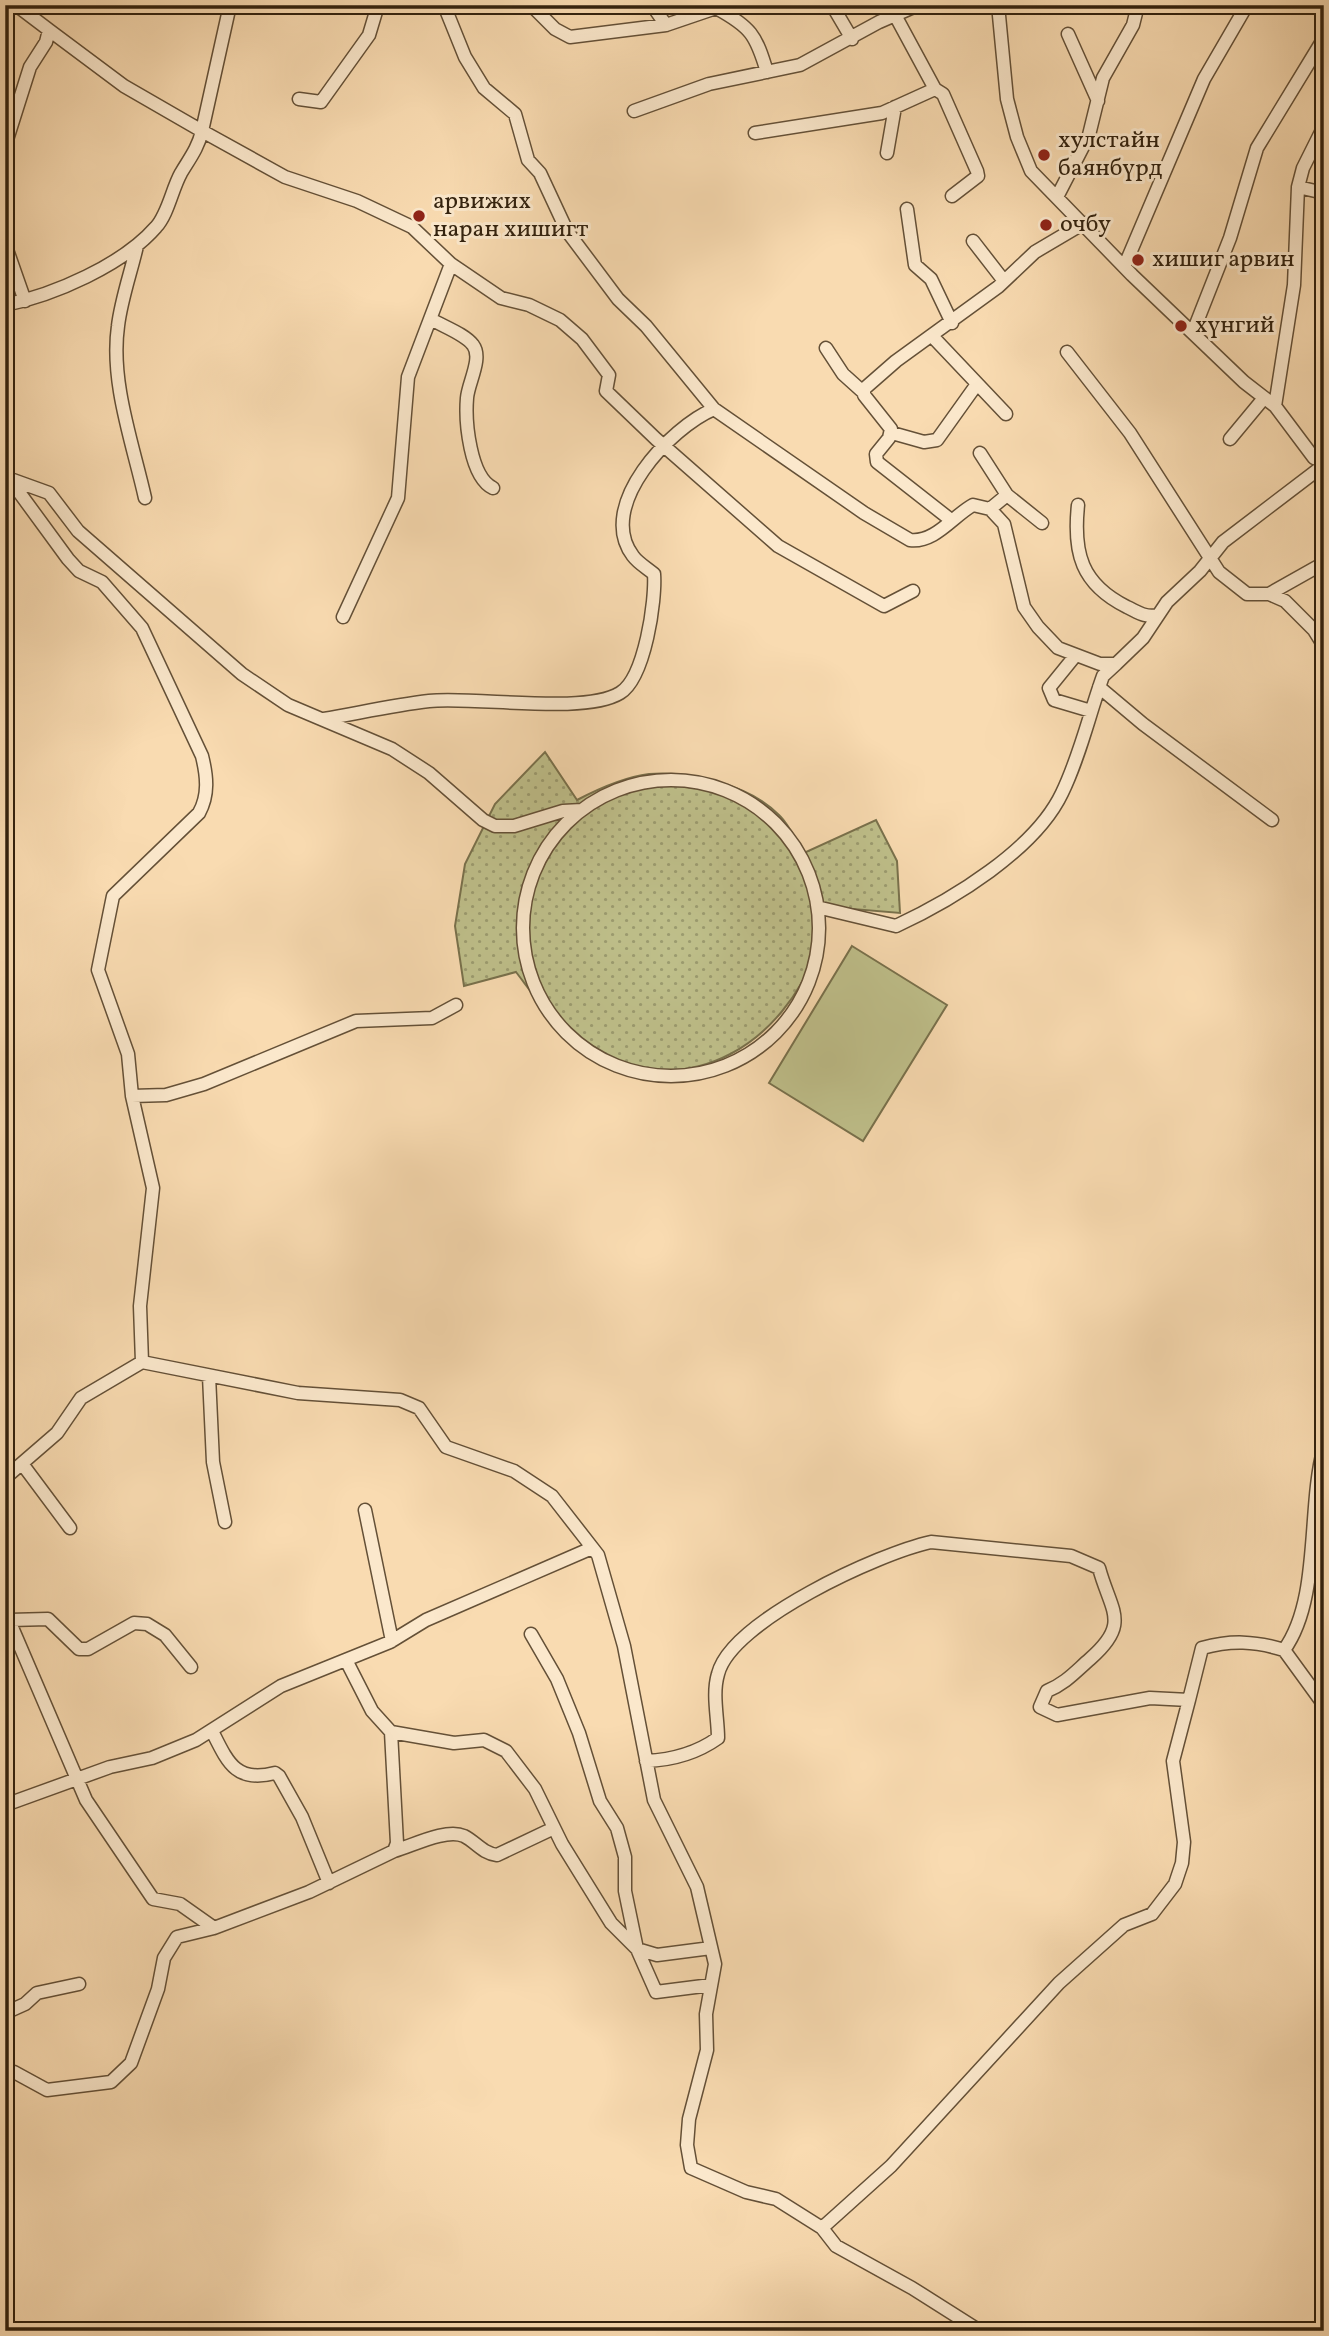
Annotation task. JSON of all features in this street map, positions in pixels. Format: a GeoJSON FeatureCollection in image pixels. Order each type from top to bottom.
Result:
{"type":"FeatureCollection","features":[{"type":"Feature","properties":{"kind":"street"},"geometry":{"type":"LineString","coordinates":[[16,5],[124,86],[285,177],[357,201],[412,227],[451,264],[501,298],[529,305],[560,320],[582,339],[609,375],[607,391],[778,545],[884,606],[913,591]]}},
{"type":"Feature","properties":{"kind":"street"},"geometry":{"type":"LineString","coordinates":[[5,305],[25,301],[109,265],[158,225],[182,172],[197,152],[230,5]]}},
{"type":"Feature","properties":{"kind":"street"},"geometry":{"type":"LineString","coordinates":[[299,99],[321,102],[369,35],[378,5]]}},
{"type":"Feature","properties":{"kind":"street"},"geometry":{"type":"LineString","coordinates":[[443,5],[465,57],[484,88],[515,114],[528,160],[540,173],[566,231],[618,299],[646,326],[715,409],[864,513],[910,540],[918,541],[943,528],[973,505],[990,509],[1004,524],[1024,607],[1058,648],[1100,664],[1116,664]]}},
{"type":"Feature","properties":{"kind":"street"},"geometry":{"type":"LineString","coordinates":[[531,5],[555,29],[570,37],[666,24],[716,8],[742,22],[756,37],[767,72]]}},
{"type":"Feature","properties":{"kind":"street"},"geometry":{"type":"LineString","coordinates":[[652,5],[666,24]]}},
{"type":"Feature","properties":{"kind":"street"},"geometry":{"type":"LineString","coordinates":[[832,5],[852,38]]}},
{"type":"Feature","properties":{"kind":"street"},"geometry":{"type":"LineString","coordinates":[[634,111],[709,83],[800,65],[918,5]]}},
{"type":"Feature","properties":{"kind":"street"},"geometry":{"type":"LineString","coordinates":[[821,908],[896,926],[941,902],[1015,851],[1041,825],[1061,796],[1076,762],[1103,676],[1143,638],[1157,615],[1200,571],[1209,556],[1324,462],[1314,458],[1270,402],[1193,332],[1031,171],[1017,137],[1007,99],[998,5]]}},
{"type":"Feature","properties":{"kind":"street"},"geometry":{"type":"LineString","coordinates":[[1057,197],[1090,135],[1103,78],[1133,25],[1138,5]]}},
{"type":"Feature","properties":{"kind":"street"},"geometry":{"type":"LineString","coordinates":[[1125,265],[1204,79],[1247,5]]}},
{"type":"Feature","properties":{"kind":"street"},"geometry":{"type":"LineString","coordinates":[[895,15],[935,89],[943,94],[978,171],[978,176],[952,196]]}},
{"type":"Feature","properties":{"kind":"street"},"geometry":{"type":"LineString","coordinates":[[5,146],[30,67],[46,42],[49,30]]}},
{"type":"Feature","properties":{"kind":"street"},"geometry":{"type":"LineString","coordinates":[[1068,34],[1098,102]]}},
{"type":"Feature","properties":{"kind":"street"},"geometry":{"type":"LineString","coordinates":[[1193,332],[1230,238],[1257,148],[1324,38]]}},
{"type":"Feature","properties":{"kind":"street"},"geometry":{"type":"LineString","coordinates":[[755,133],[871,116],[935,89]]}},
{"type":"Feature","properties":{"kind":"street"},"geometry":{"type":"LineString","coordinates":[[887,153],[895,107]]}},
{"type":"Feature","properties":{"kind":"street"},"geometry":{"type":"LineString","coordinates":[[1230,439],[1270,402],[1294,285],[1298,187],[1303,168],[1324,126]]}},
{"type":"Feature","properties":{"kind":"street"},"geometry":{"type":"LineString","coordinates":[[1298,187],[1324,193]]}},
{"type":"Feature","properties":{"kind":"street"},"geometry":{"type":"LineString","coordinates":[[907,209],[915,265],[931,279],[952,323]]}},
{"type":"Feature","properties":{"kind":"street"},"geometry":{"type":"LineString","coordinates":[[863,392],[896,361],[952,323],[1035,252],[1084,223]]}},
{"type":"Feature","properties":{"kind":"street"},"geometry":{"type":"LineString","coordinates":[[973,241],[1004,281]]}},
{"type":"Feature","properties":{"kind":"street"},"geometry":{"type":"LineString","coordinates":[[138,243],[118,326],[117,357],[121,392],[145,498]]}},
{"type":"Feature","properties":{"kind":"street"},"geometry":{"type":"LineString","coordinates":[[5,244],[25,301]]}},
{"type":"Feature","properties":{"kind":"street"},"geometry":{"type":"LineString","coordinates":[[343,617],[398,498],[408,377],[451,264]]}},
{"type":"Feature","properties":{"kind":"street"},"geometry":{"type":"LineString","coordinates":[[430,319],[472,344],[477,355],[467,400],[472,466],[486,485],[493,488]]}},
{"type":"Feature","properties":{"kind":"street"},"geometry":{"type":"LineString","coordinates":[[933,337],[1006,414]]}},
{"type":"Feature","properties":{"kind":"street"},"geometry":{"type":"LineString","coordinates":[[826,348],[843,374],[863,392],[889,424],[891,433],[876,454],[877,462],[951,520]]}},
{"type":"Feature","properties":{"kind":"street"},"geometry":{"type":"LineString","coordinates":[[1067,352],[1129,433],[1219,572],[1247,594],[1269,594],[1284,601],[1319,628],[1324,646]]}},
{"type":"Feature","properties":{"kind":"street"},"geometry":{"type":"LineString","coordinates":[[891,433],[924,442],[937,440],[977,384]]}},
{"type":"Feature","properties":{"kind":"street"},"geometry":{"type":"LineString","coordinates":[[324,719],[429,701],[498,700],[541,704],[602,699],[621,693],[635,674],[649,630],[656,592],[654,574],[632,556],[622,526],[628,500],[642,472],[663,444],[715,409]]}},
{"type":"Feature","properties":{"kind":"street"},"geometry":{"type":"LineString","coordinates":[[980,453],[1007,495],[1042,523]]}},
{"type":"Feature","properties":{"kind":"street"},"geometry":{"type":"LineString","coordinates":[[8,475],[22,485],[49,492],[78,531],[242,674],[288,705],[411,760],[495,826],[514,826],[545,816],[582,810]]}},
{"type":"Feature","properties":{"kind":"street"},"geometry":{"type":"LineString","coordinates":[[8,475],[68,559],[79,571],[102,582],[142,628],[202,756],[206,771],[205,797],[199,813],[113,896],[98,970],[128,1054],[132,1096],[146,1147],[153,1192],[139,1306],[142,1362]]}},
{"type":"Feature","properties":{"kind":"street"},"geometry":{"type":"LineString","coordinates":[[990,509],[1007,495]]}},
{"type":"Feature","properties":{"kind":"street"},"geometry":{"type":"LineString","coordinates":[[1077,505],[1078,554],[1087,577],[1115,601],[1148,617],[1157,615]]}},
{"type":"Feature","properties":{"kind":"street"},"geometry":{"type":"LineString","coordinates":[[1269,594],[1324,563]]}},
{"type":"Feature","properties":{"kind":"street"},"geometry":{"type":"LineString","coordinates":[[1075,656],[1049,688],[1054,700],[1090,711]]}},
{"type":"Feature","properties":{"kind":"street"},"geometry":{"type":"LineString","coordinates":[[1099,687],[1175,749],[1272,820]]}},
{"type":"Feature","properties":{"kind":"street"},"geometry":{"type":"LineString","coordinates":[[676,780],[713,786],[739,796],[768,817],[796,848],[821,908],[815,965],[804,994],[790,1017],[758,1048],[738,1061],[691,1074],[649,1073],[604,1061],[561,1030],[531,976],[522,912],[529,881],[541,854],[564,825],[582,810],[622,788],[676,780]]}},
{"type":"Feature","properties":{"kind":"street"},"geometry":{"type":"LineString","coordinates":[[132,1096],[166,1095],[204,1084],[356,1021],[432,1018],[456,1005]]}},
{"type":"Feature","properties":{"kind":"street"},"geometry":{"type":"LineString","coordinates":[[5,1478],[57,1433],[81,1398],[142,1362],[298,1393],[400,1400],[419,1408],[446,1447],[514,1471],[552,1496],[597,1555],[624,1646],[654,1800],[697,1887],[715,1964],[706,2014],[707,2050],[689,2119],[687,2145],[691,2168],[746,2192],[776,2199],[822,2228],[836,2246],[912,2288],[980,2331]]}},
{"type":"Feature","properties":{"kind":"street"},"geometry":{"type":"LineString","coordinates":[[209,1376],[212,1462],[225,1522]]}},
{"type":"Feature","properties":{"kind":"street"},"geometry":{"type":"LineString","coordinates":[[1284,1650],[1297,1632],[1313,1530],[1316,1474],[1324,1447]]}},
{"type":"Feature","properties":{"kind":"street"},"geometry":{"type":"LineString","coordinates":[[23,1465],[70,1528]]}},
{"type":"Feature","properties":{"kind":"street"},"geometry":{"type":"LineString","coordinates":[[365,1510],[392,1641]]}},
{"type":"Feature","properties":{"kind":"street"},"geometry":{"type":"LineString","coordinates":[[646,1761],[665,1761],[706,1747],[718,1738],[717,1674],[745,1634],[788,1606],[858,1568],[909,1547],[931,1542],[1071,1556],[1099,1568],[1113,1605],[1114,1632],[1108,1644],[1069,1681],[1047,1691],[1040,1707],[1057,1715],[1150,1698],[1189,1700]]}},
{"type":"Feature","properties":{"kind":"street"},"geometry":{"type":"LineString","coordinates":[[5,1805],[76,1779],[152,1758],[212,1731],[281,1686],[392,1641],[426,1620],[592,1548]]}},
{"type":"Feature","properties":{"kind":"street"},"geometry":{"type":"LineString","coordinates":[[191,1667],[165,1635],[147,1624],[134,1623],[88,1649],[79,1649],[48,1619],[7,1615],[86,1800],[153,1899],[180,1904],[214,1928]]}},
{"type":"Feature","properties":{"kind":"street"},"geometry":{"type":"LineString","coordinates":[[531,1634],[557,1679],[579,1733],[600,1801],[617,1828],[625,1857],[625,1891],[637,1949],[656,1992],[711,1985]]}},
{"type":"Feature","properties":{"kind":"street"},"geometry":{"type":"LineString","coordinates":[[822,2228],[891,2166],[1059,1983],[1124,1925],[1152,1914],[1175,1884],[1182,1863],[1184,1842],[1173,1761],[1202,1648],[1225,1642],[1250,1642],[1284,1650],[1324,1705]]}},
{"type":"Feature","properties":{"kind":"street"},"geometry":{"type":"LineString","coordinates":[[346,1660],[372,1711],[391,1732],[454,1743],[484,1740],[506,1751],[535,1789],[554,1828],[611,1923],[637,1949],[657,1955],[711,1948]]}},
{"type":"Feature","properties":{"kind":"street"},"geometry":{"type":"LineString","coordinates":[[212,1731],[226,1760],[242,1773],[250,1777],[275,1773],[279,1776],[302,1816],[329,1883]]}},
{"type":"Feature","properties":{"kind":"street"},"geometry":{"type":"LineString","coordinates":[[391,1732],[397,1843],[394,1851]]}},
{"type":"Feature","properties":{"kind":"street"},"geometry":{"type":"LineString","coordinates":[[5,2075],[14,2072],[47,2090],[111,2082],[131,2063],[158,1989],[164,1958],[177,1937],[214,1928],[329,1883],[394,1851],[451,1834],[464,1836],[486,1853],[497,1855],[554,1828]]}},
{"type":"Feature","properties":{"kind":"street"},"geometry":{"type":"LineString","coordinates":[[5,2013],[25,2004],[37,1993],[79,1984]]}},
{"type":"Feature","properties":{"kind":"green space"},"geometry":{"type":"Polygon","coordinates":[[[545,752],[577,800],[612,784],[649,774],[683,775],[737,788],[768,805],[780,816],[804,853],[876,820],[897,861],[900,913],[818,906],[817,949],[802,982],[782,1011],[758,1035],[730,1054],[700,1066],[667,1070],[633,1067],[598,1054],[562,1028],[516,972],[464,986],[455,926],[465,864],[495,804],[545,752]]]}},
{"type":"Feature","properties":{"kind":"green space"},"geometry":{"type":"Polygon","coordinates":[[[852,946],[947,1005],[863,1141],[769,1083],[852,946]]]}},
{"type":"Feature","properties":{"kind":"place","name":"хулстайн баянбүрд"},"geometry":{"type":"Point","coordinates":[1044,155]}},
{"type":"Feature","properties":{"kind":"place","name":"арвижих наран хишигт"},"geometry":{"type":"Point","coordinates":[419,216]}},
{"type":"Feature","properties":{"kind":"place","name":"очбу"},"geometry":{"type":"Point","coordinates":[1046,225]}},
{"type":"Feature","properties":{"kind":"place","name":"хишиг арвин"},"geometry":{"type":"Point","coordinates":[1138,260]}},
{"type":"Feature","properties":{"kind":"place","name":"хүнгий"},"geometry":{"type":"Point","coordinates":[1181,326]}}]}
